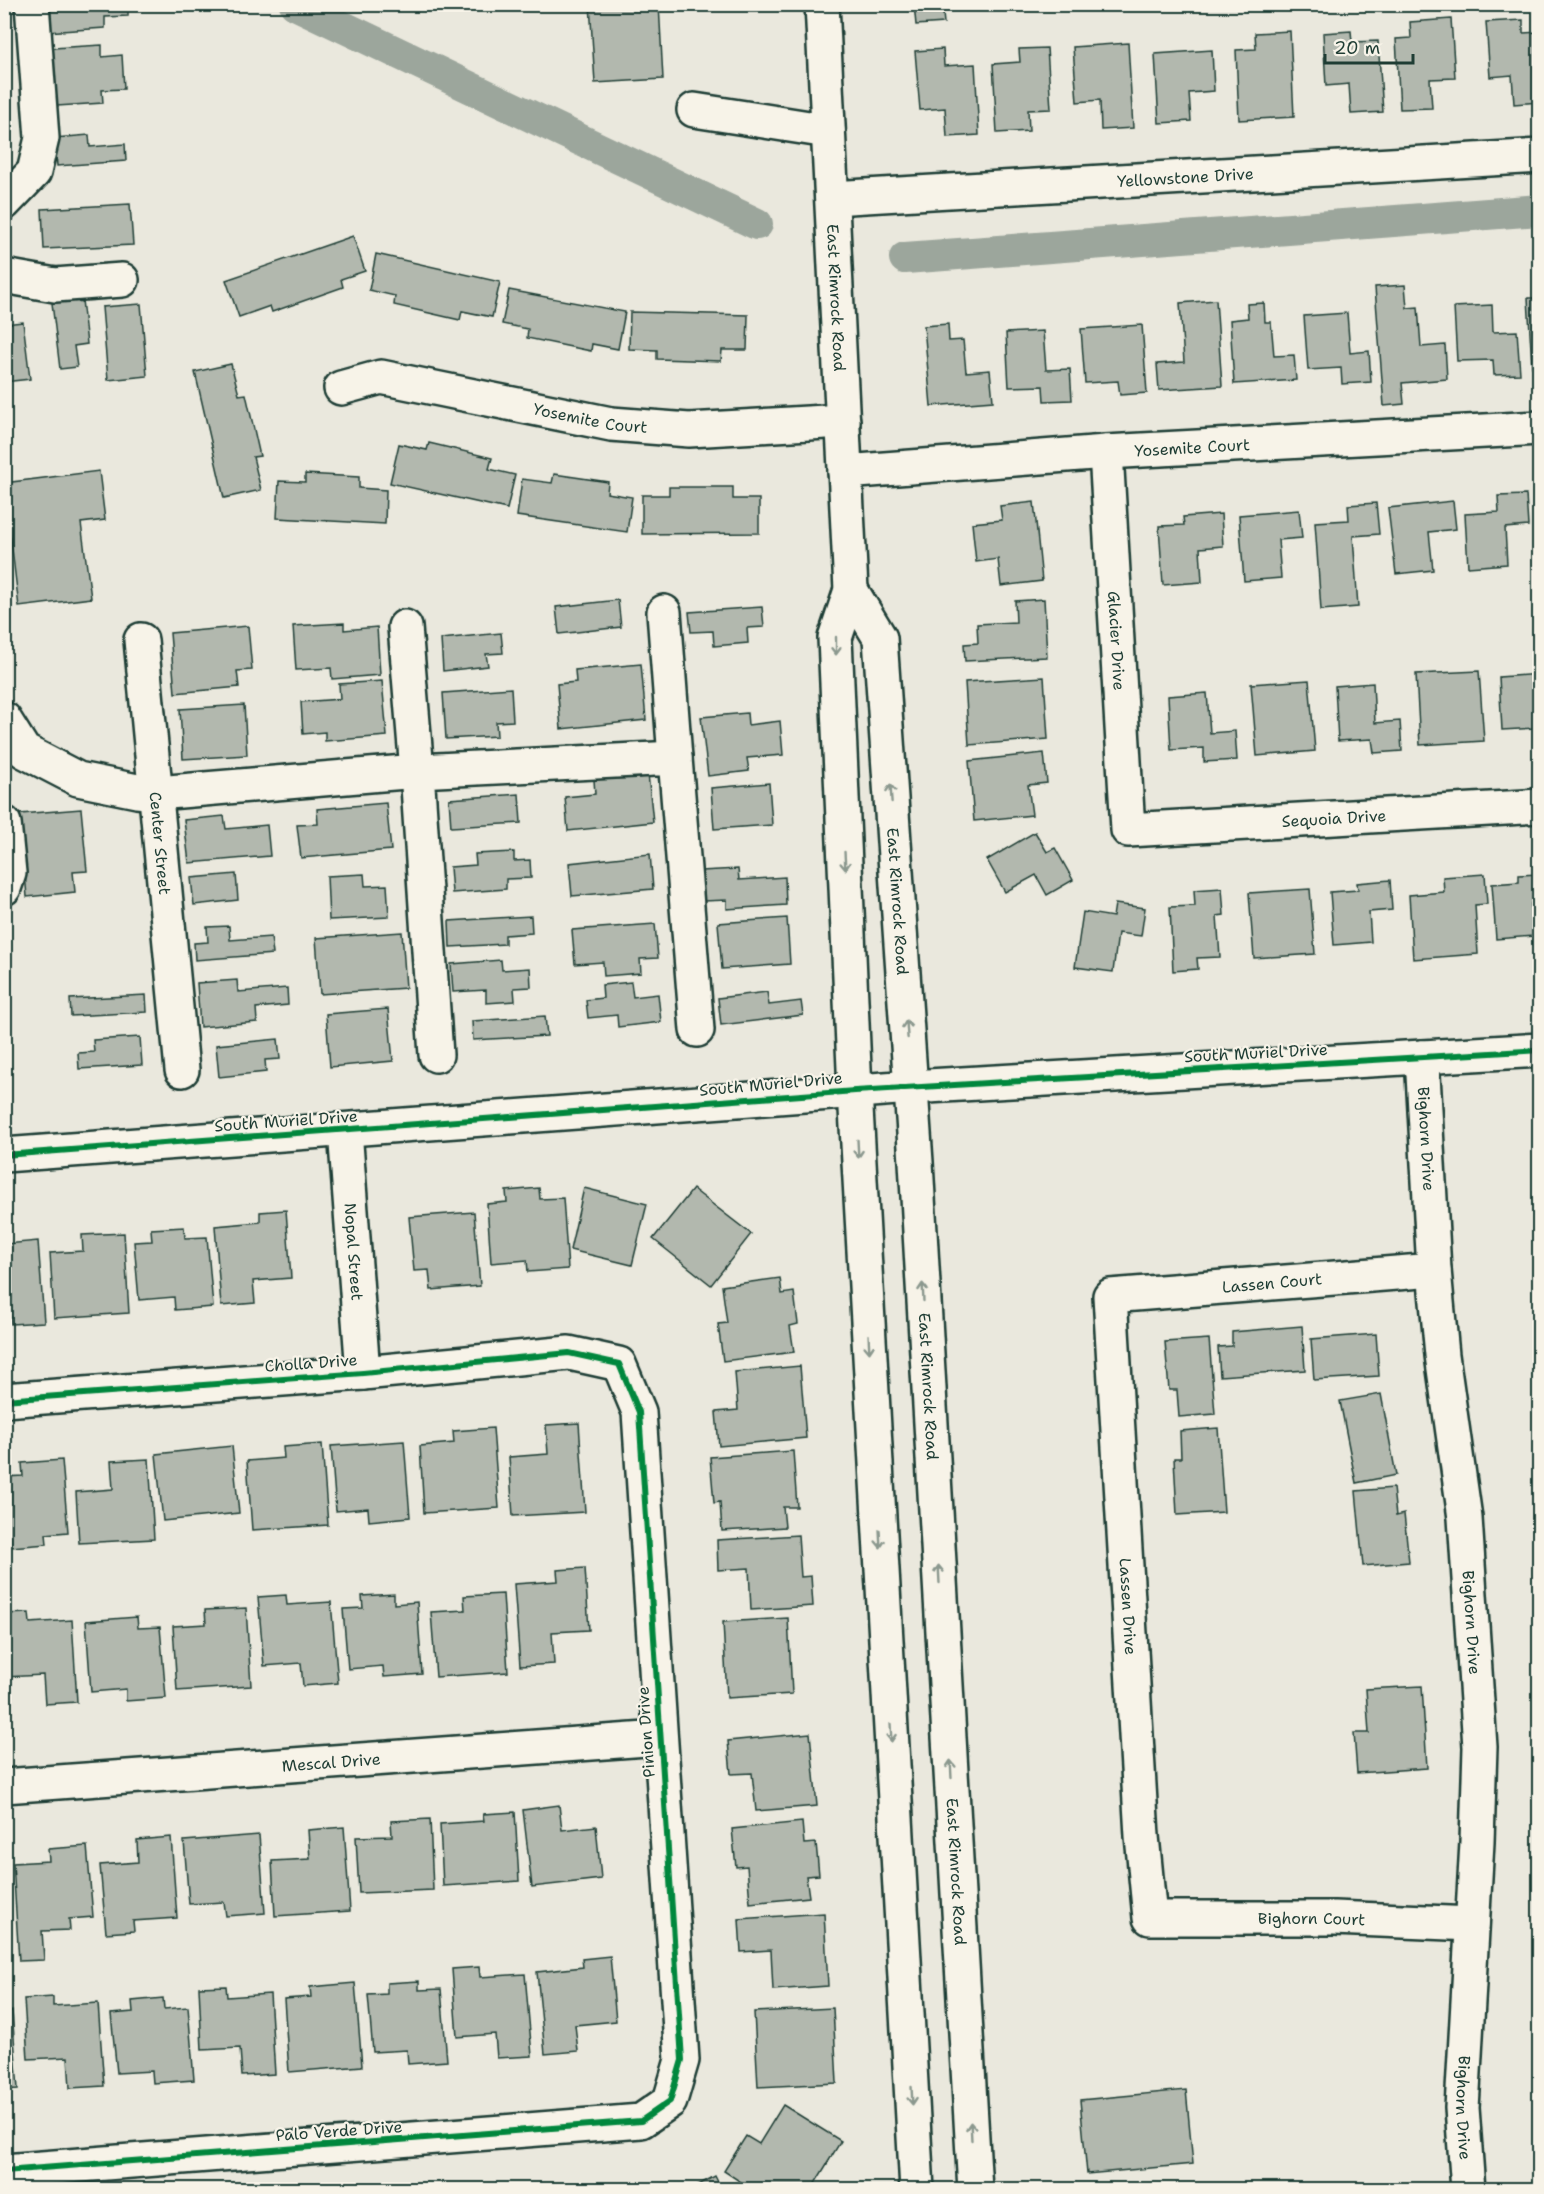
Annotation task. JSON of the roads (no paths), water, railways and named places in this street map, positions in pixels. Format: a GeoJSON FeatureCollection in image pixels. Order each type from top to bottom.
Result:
{"type":"FeatureCollection","features":[{"type":"Feature","properties":{"kind":"street"},"geometry":{"type":"LineString","coordinates":[[4,203],[33,172],[42,138],[32,4]]}},
{"type":"Feature","properties":{"kind":"street","name":"East Rimrock Road"},"geometry":{"type":"LineString","coordinates":[[822,4],[851,590],[835,638],[855,1091],[917,2190]]}},
{"type":"Feature","properties":{"kind":"street"},"geometry":{"type":"LineString","coordinates":[[694,110],[828,131]]}},
{"type":"Feature","properties":{"kind":"street","name":"Yellowstone Drive"},"geometry":{"type":"LineString","coordinates":[[832,198],[1539,156]]}},
{"type":"Feature","properties":{"kind":"street"},"geometry":{"type":"LineString","coordinates":[[4,276],[55,285],[122,280]]}},
{"type":"Feature","properties":{"kind":"street","name":"Yosemite Court"},"geometry":{"type":"LineString","coordinates":[[341,388],[381,377],[611,424],[689,430],[843,421]]}},
{"type":"Feature","properties":{"kind":"street","name":"Yosemite Court"},"geometry":{"type":"LineString","coordinates":[[845,472],[1106,452],[1539,428]]}},
{"type":"Feature","properties":{"kind":"street","name":"Glacier Drive"},"geometry":{"type":"LineString","coordinates":[[1106,452],[1128,830]]}},
{"type":"Feature","properties":{"kind":"street","name":"East Rimrock Road"},"geometry":{"type":"LineString","coordinates":[[851,590],[880,638],[911,1088],[975,2190]]}},
{"type":"Feature","properties":{"kind":"street"},"geometry":{"type":"LineString","coordinates":[[664,612],[697,1030]]}},
{"type":"Feature","properties":{"kind":"street"},"geometry":{"type":"LineString","coordinates":[[405,627],[436,1055]]}},
{"type":"Feature","properties":{"kind":"street"},"geometry":{"type":"LineString","coordinates":[[141,640],[157,793],[417,771],[675,758]]}},
{"type":"Feature","properties":{"kind":"street","name":"Center Street"},"geometry":{"type":"LineString","coordinates":[[4,719],[24,751],[78,779],[157,793],[182,1070]]}},
{"type":"Feature","properties":{"kind":"street","name":"Sequoia Drive"},"geometry":{"type":"LineString","coordinates":[[1128,830],[1539,806]]}},
{"type":"Feature","properties":{"kind":"street"},"geometry":{"type":"LineString","coordinates":[[4,823],[9,873],[4,888]]}},
{"type":"Feature","properties":{"kind":"street","name":"South Muriel Drive"},"geometry":{"type":"LineString","coordinates":[[4,1155],[855,1091],[1539,1050]]}},
{"type":"Feature","properties":{"kind":"street","name":"Bighorn Drive"},"geometry":{"type":"LineString","coordinates":[[1422,1057],[1434,1270],[1442,1355],[1465,1518],[1480,1747],[1462,2108],[1468,2190]]}},
{"type":"Feature","properties":{"kind":"street","name":"Nopal Street"},"geometry":{"type":"LineString","coordinates":[[345,1130],[363,1373]]}},
{"type":"Feature","properties":{"kind":"street","name":"Lassen Court"},"geometry":{"type":"LineString","coordinates":[[1110,1296],[1434,1270]]}},
{"type":"Feature","properties":{"kind":"street","name":"Lassen Drive"},"geometry":{"type":"LineString","coordinates":[[1110,1296],[1142,1836],[1150,1918]]}},
{"type":"Feature","properties":{"kind":"street","name":"Cholla Drive"},"geometry":{"type":"LineString","coordinates":[[4,1400],[363,1373],[569,1353],[619,1364]]}},
{"type":"Feature","properties":{"kind":"street","name":"Pinion Drive"},"geometry":{"type":"LineString","coordinates":[[619,1364],[639,1412],[682,2060],[670,2101]]}},
{"type":"Feature","properties":{"kind":"street","name":"Mescal Drive"},"geometry":{"type":"LineString","coordinates":[[4,1786],[660,1738]]}},
{"type":"Feature","properties":{"kind":"street","name":"Bighorn Court"},"geometry":{"type":"LineString","coordinates":[[1150,1918],[1334,1918],[1472,1924]]}},
{"type":"Feature","properties":{"kind":"street","name":"Palo Verde Drive"},"geometry":{"type":"LineString","coordinates":[[4,2171],[641,2121],[670,2101]]}},
{"type":"Feature","properties":{"kind":"waterway"},"geometry":{"type":"LineString","coordinates":[[295,4],[757,224]]}},
{"type":"Feature","properties":{"kind":"waterway"},"geometry":{"type":"LineString","coordinates":[[905,258],[1540,210]]}}]}
